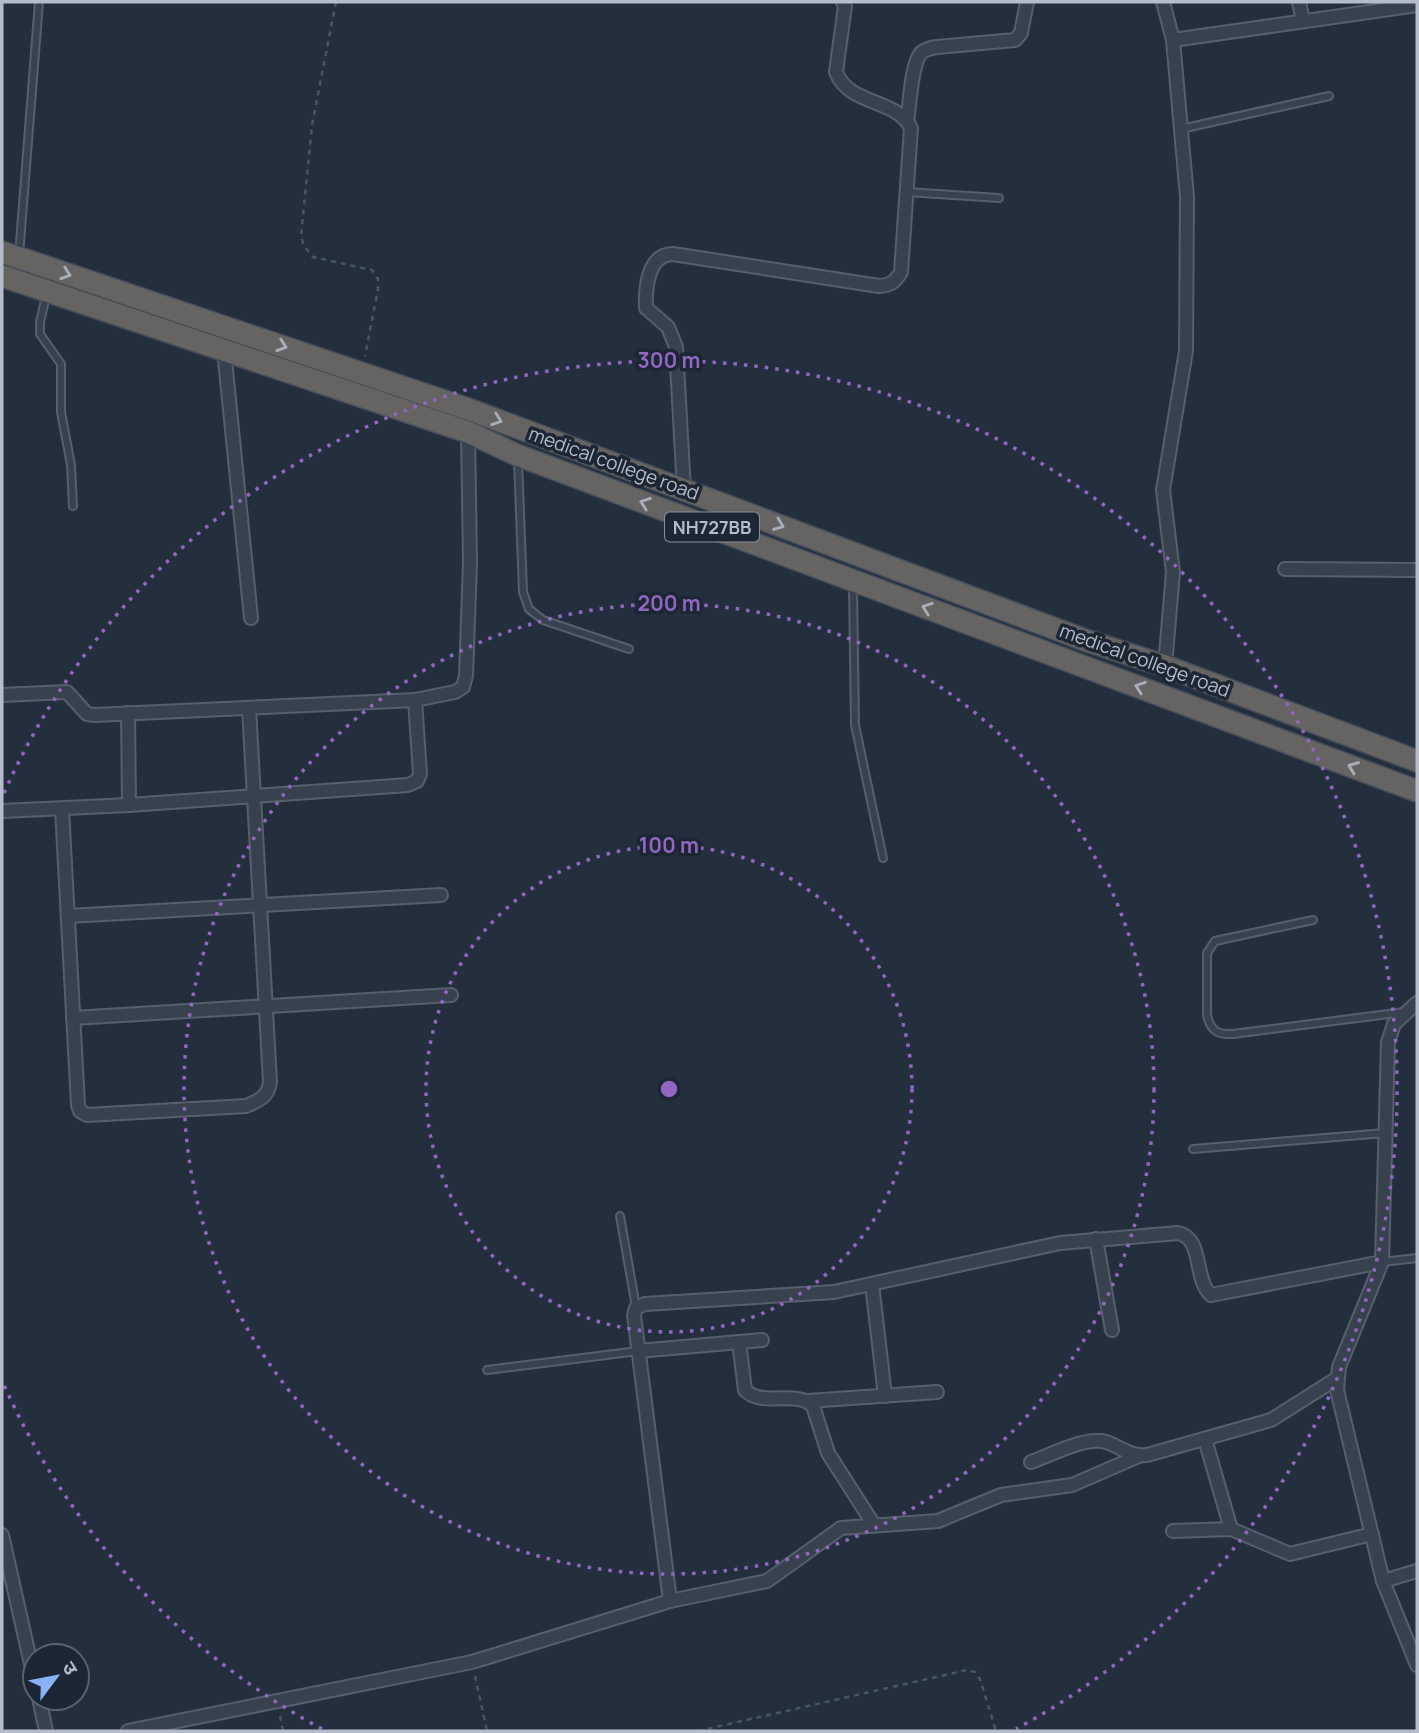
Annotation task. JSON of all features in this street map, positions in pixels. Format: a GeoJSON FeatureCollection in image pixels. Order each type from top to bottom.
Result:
{"type":"FeatureCollection","features":[{"type":"Feature","properties":{"kind":"highway","name":"medical college road"},"geometry":{"type":"LineString","coordinates":[[10,255],[427,395],[1417,761]]}},
{"type":"Feature","properties":{"kind":"highway","name":"NH727BB"},"geometry":{"type":"LineString","coordinates":[[2,276],[468,432],[517,455],[1417,791]]}},
{"type":"Feature","properties":{"kind":"highway"},"geometry":{"type":"LineString","coordinates":[[424,417],[427,395]]}},
{"type":"Feature","properties":{"kind":"street"},"geometry":{"type":"LineString","coordinates":[[843,2],[845,6],[836,72],[840,81],[852,92],[899,114],[907,121]]}},
{"type":"Feature","properties":{"kind":"street"},"geometry":{"type":"LineString","coordinates":[[684,490],[676,347],[668,327],[646,308],[652,265],[657,258],[673,254],[889,285],[901,272],[911,138],[907,121],[919,54],[937,47],[1015,40],[1021,33],[1027,2]]}},
{"type":"Feature","properties":{"kind":"street"},"geometry":{"type":"LineString","coordinates":[[1163,2],[1173,40],[1187,197],[1186,339],[1163,478],[1172,572],[1165,666]]}},
{"type":"Feature","properties":{"kind":"street"},"geometry":{"type":"LineString","coordinates":[[1299,2],[1303,21]]}},
{"type":"Feature","properties":{"kind":"street"},"geometry":{"type":"LineString","coordinates":[[1173,40],[1417,5]]}},
{"type":"Feature","properties":{"kind":"street"},"geometry":{"type":"LineString","coordinates":[[224,350],[251,618]]}},
{"type":"Feature","properties":{"kind":"street"},"geometry":{"type":"LineString","coordinates":[[2,695],[67,692],[87,714],[415,700],[455,692],[463,687],[466,676],[470,562],[468,432]]}},
{"type":"Feature","properties":{"kind":"street"},"geometry":{"type":"LineString","coordinates":[[1285,569],[1417,570]]}},
{"type":"Feature","properties":{"kind":"street"},"geometry":{"type":"LineString","coordinates":[[2,811],[129,805],[408,785],[416,781],[420,774],[415,700]]}},
{"type":"Feature","properties":{"kind":"street"},"geometry":{"type":"LineString","coordinates":[[62,809],[80,1111],[87,1115],[233,1107],[246,1106],[261,1100],[268,1093],[270,1082],[249,708]]}},
{"type":"Feature","properties":{"kind":"street"},"geometry":{"type":"LineString","coordinates":[[128,713],[129,805]]}},
{"type":"Feature","properties":{"kind":"street"},"geometry":{"type":"LineString","coordinates":[[68,916],[441,895]]}},
{"type":"Feature","properties":{"kind":"street"},"geometry":{"type":"LineString","coordinates":[[73,1018],[451,995]]}},
{"type":"Feature","properties":{"kind":"street"},"geometry":{"type":"LineString","coordinates":[[1412,1007],[1394,1024],[1388,1042],[1382,1262],[1336,1379],[1383,1581],[1417,1665]]}},
{"type":"Feature","properties":{"kind":"street"},"geometry":{"type":"LineString","coordinates":[[670,1601],[638,1351],[634,1315],[636,1308],[645,1304],[824,1293],[1060,1243],[1178,1233],[1185,1234],[1192,1241],[1201,1283],[1211,1295],[1382,1262]]}},
{"type":"Feature","properties":{"kind":"street"},"geometry":{"type":"LineString","coordinates":[[1096,1239],[1112,1330]]}},
{"type":"Feature","properties":{"kind":"street"},"geometry":{"type":"LineString","coordinates":[[872,1283],[885,1396]]}},
{"type":"Feature","properties":{"kind":"street"},"geometry":{"type":"LineString","coordinates":[[638,1351],[762,1340]]}},
{"type":"Feature","properties":{"kind":"street"},"geometry":{"type":"LineString","coordinates":[[739,1342],[742,1383],[749,1394],[756,1397],[808,1401],[937,1392]]}},
{"type":"Feature","properties":{"kind":"street"},"geometry":{"type":"LineString","coordinates":[[128,1731],[472,1662],[670,1601],[767,1581],[841,1528],[938,1521],[1001,1496],[1072,1485],[1139,1456],[1271,1420],[1336,1379]]}},
{"type":"Feature","properties":{"kind":"street"},"geometry":{"type":"LineString","coordinates":[[808,1401],[813,1406],[828,1453],[874,1525]]}},
{"type":"Feature","properties":{"kind":"street"},"geometry":{"type":"LineString","coordinates":[[1205,1439],[1231,1529]]}},
{"type":"Feature","properties":{"kind":"street"},"geometry":{"type":"LineString","coordinates":[[1031,1462],[1097,1440],[1139,1456]]}},
{"type":"Feature","properties":{"kind":"street"},"geometry":{"type":"LineString","coordinates":[[1173,1531],[1231,1529],[1290,1554],[1372,1534]]}},
{"type":"Feature","properties":{"kind":"street"},"geometry":{"type":"LineString","coordinates":[[2,1535],[26,1642]]}},
{"type":"Feature","properties":{"kind":"street"},"geometry":{"type":"LineString","coordinates":[[1383,1581],[1417,1571]]}},
{"type":"Feature","properties":{"kind":"street"},"geometry":{"type":"LineString","coordinates":[[42,1712],[46,1731]]}},
{"type":"Feature","properties":{"kind":"lane"},"geometry":{"type":"LineString","coordinates":[[10,255],[39,2]]}},
{"type":"Feature","properties":{"kind":"lane"},"geometry":{"type":"LineString","coordinates":[[1181,129],[1329,96]]}},
{"type":"Feature","properties":{"kind":"lane"},"geometry":{"type":"LineString","coordinates":[[907,192],[999,198]]}},
{"type":"Feature","properties":{"kind":"lane"},"geometry":{"type":"LineString","coordinates":[[47,291],[40,334],[61,364],[61,412],[71,465],[74,506]]}},
{"type":"Feature","properties":{"kind":"lane"},"geometry":{"type":"LineString","coordinates":[[517,455],[523,592],[529,610],[543,620],[629,649]]}},
{"type":"Feature","properties":{"kind":"lane"},"geometry":{"type":"LineString","coordinates":[[853,580],[855,725],[883,858]]}},
{"type":"Feature","properties":{"kind":"lane"},"geometry":{"type":"LineString","coordinates":[[1312,920],[1215,941],[1207,953],[1207,1015],[1214,1031],[1222,1035],[1233,1034],[1412,1007]]}},
{"type":"Feature","properties":{"kind":"lane"},"geometry":{"type":"LineString","coordinates":[[1194,1149],[1385,1133]]}},
{"type":"Feature","properties":{"kind":"lane"},"geometry":{"type":"LineString","coordinates":[[620,1216],[636,1308]]}},
{"type":"Feature","properties":{"kind":"lane"},"geometry":{"type":"LineString","coordinates":[[1382,1262],[1417,1258]]}},
{"type":"Feature","properties":{"kind":"lane"},"geometry":{"type":"LineString","coordinates":[[487,1370],[638,1351]]}},
{"type":"Feature","properties":{"kind":"path"},"geometry":{"type":"LineString","coordinates":[[337,2],[312,125],[301,236],[304,246],[313,257],[372,270],[378,279],[362,373]]}},
{"type":"Feature","properties":{"kind":"path"},"geometry":{"type":"LineString","coordinates":[[472,1662],[487,1731]]}},
{"type":"Feature","properties":{"kind":"path"},"geometry":{"type":"LineString","coordinates":[[698,1731],[967,1670],[975,1672],[979,1679],[996,1731]]}},
{"type":"Feature","properties":{"kind":"path"},"geometry":{"type":"LineString","coordinates":[[277,1703],[283,1731]]}}]}
